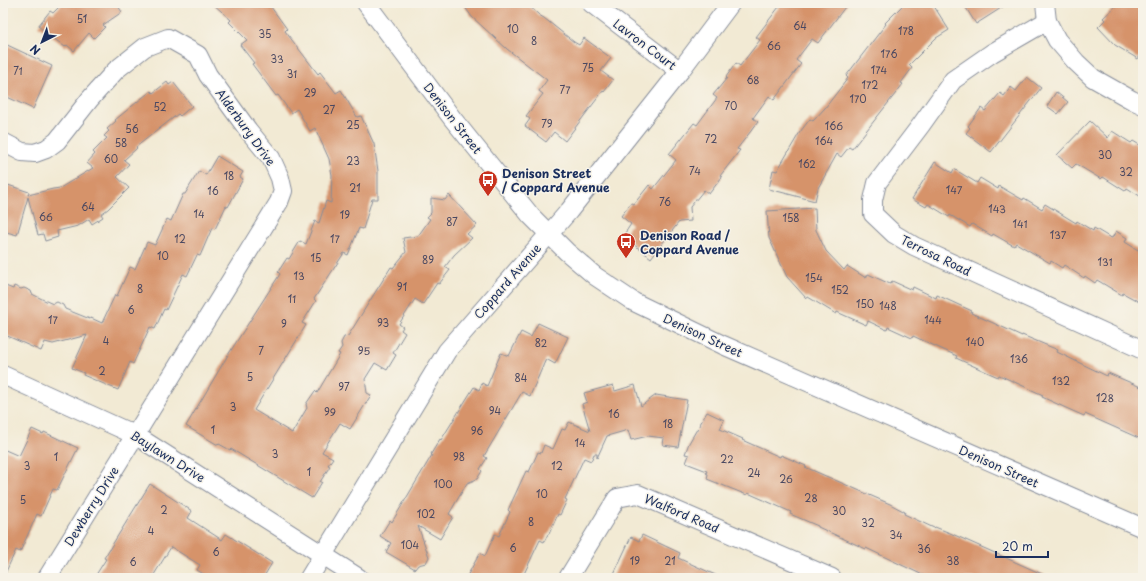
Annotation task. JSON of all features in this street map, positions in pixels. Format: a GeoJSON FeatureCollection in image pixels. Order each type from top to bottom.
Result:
{"type":"FeatureCollection","features":[{"type":"Feature","properties":{"kind":"street","name":"Denison Street"},"geometry":{"type":"LineString","coordinates":[[366,3],[452,118],[531,216],[548,234],[595,276],[634,302],[723,345],[1143,528]]}},
{"type":"Feature","properties":{"kind":"street","name":"Lavron Court"},"geometry":{"type":"LineString","coordinates":[[591,3],[680,71]]}},
{"type":"Feature","properties":{"kind":"street","name":"Coppard Avenue"},"geometry":{"type":"LineString","coordinates":[[309,578],[447,351],[574,205],[680,71],[731,3]]}},
{"type":"Feature","properties":{"kind":"street"},"geometry":{"type":"LineString","coordinates":[[1045,3],[1047,21],[1057,40],[1076,62],[1093,78],[1143,105]]}},
{"type":"Feature","properties":{"kind":"street","name":"Terrosa Road"},"geometry":{"type":"LineString","coordinates":[[1047,21],[952,80],[921,125],[877,183],[872,200],[873,214],[894,234],[914,246],[1143,350]]}},
{"type":"Feature","properties":{"kind":"street","name":"Alderbury Drive"},"geometry":{"type":"LineString","coordinates":[[3,142],[22,152],[35,153],[46,149],[57,142],[90,99],[116,70],[145,47],[168,38],[198,55],[208,75],[248,130],[271,158],[280,178],[282,191],[279,202],[135,435]]}},
{"type":"Feature","properties":{"kind":"street","name":"Baylawn Drive"},"geometry":{"type":"LineString","coordinates":[[3,375],[135,435],[359,578]]}},
{"type":"Feature","properties":{"kind":"street","name":"Dewberry Drive"},"geometry":{"type":"LineString","coordinates":[[47,578],[135,435]]}},
{"type":"Feature","properties":{"kind":"street","name":"Walford Road"},"geometry":{"type":"LineString","coordinates":[[568,578],[617,498],[638,494],[832,578]]}},
{"type":"Feature","properties":{"kind":"building"},"geometry":{"type":"Polygon","coordinates":[[[63,3],[116,3],[122,12],[103,25],[105,27],[94,38],[89,33],[74,51],[67,45],[65,47],[38,26],[50,11],[53,13],[63,3]]]}},
{"type":"Feature","properties":{"kind":"building"},"geometry":{"type":"Polygon","coordinates":[[[212,3],[268,3],[287,29],[285,31],[318,74],[320,72],[336,93],[341,90],[357,117],[361,116],[374,144],[378,171],[378,199],[372,199],[363,229],[359,228],[348,255],[344,253],[314,299],[316,301],[302,323],[306,325],[254,410],[292,433],[307,408],[306,404],[315,391],[317,393],[340,354],[338,353],[342,347],[341,343],[344,337],[348,336],[391,267],[393,268],[406,252],[403,238],[418,236],[430,219],[427,217],[431,213],[431,198],[445,200],[449,195],[477,225],[467,234],[472,238],[454,255],[445,267],[450,270],[439,284],[437,283],[423,304],[415,299],[399,324],[403,327],[401,330],[405,333],[393,353],[396,355],[387,370],[375,363],[365,379],[367,393],[371,395],[350,429],[340,423],[322,452],[333,458],[320,482],[322,482],[312,498],[231,449],[230,450],[219,444],[218,445],[186,426],[228,355],[280,274],[278,272],[287,258],[289,259],[300,241],[306,244],[315,221],[319,223],[326,201],[331,203],[332,175],[329,159],[315,128],[310,131],[297,109],[291,113],[278,95],[276,96],[240,45],[247,40],[229,22],[231,20],[212,3]]]}},
{"type":"Feature","properties":{"kind":"building"},"geometry":{"type":"Polygon","coordinates":[[[462,3],[526,3],[574,42],[579,45],[584,38],[611,58],[601,71],[613,80],[565,141],[554,132],[546,142],[525,126],[530,119],[526,116],[543,94],[539,91],[547,80],[507,49],[472,17],[462,3]]]}},
{"type":"Feature","properties":{"kind":"building"},"geometry":{"type":"Polygon","coordinates":[[[782,3],[848,3],[818,43],[812,39],[796,60],[801,64],[774,100],[769,96],[753,118],[758,122],[737,149],[740,150],[720,176],[722,177],[709,194],[704,190],[690,207],[691,221],[679,222],[651,258],[623,236],[631,224],[621,216],[631,203],[634,204],[649,185],[653,189],[676,160],[669,154],[694,123],[697,125],[717,98],[713,95],[727,78],[726,77],[736,63],[740,66],[760,40],[756,37],[782,3]]]}},
{"type":"Feature","properties":{"kind":"building"},"geometry":{"type":"Polygon","coordinates":[[[905,3],[932,3],[949,30],[936,38],[909,65],[912,68],[901,83],[903,84],[852,149],[849,147],[841,157],[837,154],[818,188],[815,201],[769,189],[773,170],[777,171],[800,132],[810,119],[813,121],[825,108],[848,78],[846,76],[886,24],[885,23],[905,3]]]}},
{"type":"Feature","properties":{"kind":"building"},"geometry":{"type":"Polygon","coordinates":[[[963,3],[1009,3],[976,24],[963,3]]]}},
{"type":"Feature","properties":{"kind":"building"},"geometry":{"type":"Polygon","coordinates":[[[1119,3],[1135,3],[1143,11],[1143,51],[1138,59],[1115,45],[1098,27],[1105,20],[1103,18],[1119,3]]]}},
{"type":"Feature","properties":{"kind":"building"},"geometry":{"type":"Polygon","coordinates":[[[3,43],[52,66],[33,109],[3,95],[3,43]]]}},
{"type":"Feature","properties":{"kind":"building"},"geometry":{"type":"Polygon","coordinates":[[[1027,77],[1041,88],[991,152],[966,133],[970,128],[968,126],[981,108],[985,111],[1000,93],[1004,96],[1011,87],[1016,91],[1027,77]]]}},
{"type":"Feature","properties":{"kind":"building"},"geometry":{"type":"Polygon","coordinates":[[[167,82],[169,85],[173,82],[192,106],[180,116],[178,114],[136,147],[137,148],[124,160],[129,164],[117,177],[129,188],[101,214],[103,217],[92,224],[89,219],[78,226],[57,231],[58,237],[45,241],[43,234],[38,235],[28,197],[17,235],[3,231],[3,192],[6,193],[8,185],[29,192],[28,195],[60,188],[93,168],[87,163],[95,154],[93,152],[107,138],[104,136],[109,131],[107,129],[116,121],[115,120],[142,98],[151,91],[153,93],[167,82]]]}},
{"type":"Feature","properties":{"kind":"building"},"geometry":{"type":"Polygon","coordinates":[[[1056,92],[1068,102],[1058,114],[1047,106],[1056,92]]]}},
{"type":"Feature","properties":{"kind":"building"},"geometry":{"type":"Polygon","coordinates":[[[1090,121],[1108,138],[1112,131],[1131,143],[1133,141],[1143,147],[1143,198],[1127,188],[1125,191],[1103,177],[1101,179],[1076,164],[1072,168],[1057,155],[1090,121]]]}},
{"type":"Feature","properties":{"kind":"building"},"geometry":{"type":"Polygon","coordinates":[[[217,156],[243,172],[240,177],[243,179],[228,207],[226,206],[215,229],[212,228],[200,256],[197,255],[187,276],[183,274],[155,329],[150,327],[133,364],[130,362],[118,390],[83,375],[84,373],[72,368],[87,335],[53,344],[45,342],[41,351],[3,334],[3,285],[13,289],[14,286],[21,289],[24,288],[44,300],[53,304],[57,302],[63,305],[65,309],[102,323],[115,295],[117,296],[130,267],[135,269],[147,242],[155,245],[167,219],[171,221],[183,194],[185,194],[199,171],[206,175],[217,156]]]}},
{"type":"Feature","properties":{"kind":"building"},"geometry":{"type":"Polygon","coordinates":[[[935,162],[952,173],[954,169],[977,183],[980,178],[998,189],[999,186],[1023,200],[1024,198],[1042,209],[1045,204],[1076,223],[1077,221],[1093,231],[1094,228],[1112,238],[1116,231],[1127,238],[1125,242],[1143,253],[1143,304],[1123,293],[1122,295],[1097,280],[1095,283],[1085,276],[1084,278],[1064,265],[1062,268],[1051,261],[1050,263],[1016,243],[1014,246],[993,234],[992,236],[972,224],[970,227],[950,215],[949,217],[928,204],[926,207],[912,199],[935,162]]]}},
{"type":"Feature","properties":{"kind":"building"},"geometry":{"type":"Polygon","coordinates":[[[815,208],[816,230],[826,251],[844,270],[847,266],[866,278],[868,274],[890,284],[892,281],[912,290],[913,287],[936,298],[937,295],[972,311],[971,313],[1022,336],[1058,350],[1057,352],[1107,376],[1108,373],[1143,388],[1143,440],[1085,414],[1084,416],[1066,408],[1042,397],[1043,395],[999,375],[998,377],[980,369],[956,358],[957,356],[913,336],[912,338],[888,327],[887,330],[868,321],[866,325],[837,312],[836,314],[808,297],[806,298],[787,277],[769,238],[767,211],[815,208]]]}},
{"type":"Feature","properties":{"kind":"building"},"geometry":{"type":"Polygon","coordinates":[[[538,323],[568,337],[555,364],[546,359],[530,396],[522,392],[484,456],[487,458],[480,469],[482,471],[477,479],[467,483],[449,514],[453,517],[440,539],[418,526],[429,557],[426,563],[418,565],[415,569],[386,552],[391,543],[380,536],[390,520],[392,522],[440,439],[441,440],[474,387],[479,390],[482,383],[487,386],[501,353],[509,356],[521,332],[531,337],[538,323]]]}},
{"type":"Feature","properties":{"kind":"building"},"geometry":{"type":"Polygon","coordinates":[[[613,385],[615,391],[635,385],[641,406],[656,395],[687,400],[678,447],[663,445],[664,438],[648,436],[631,440],[628,430],[607,436],[597,458],[597,454],[594,454],[591,461],[584,458],[565,499],[567,500],[560,515],[558,514],[544,542],[540,540],[522,578],[466,578],[480,553],[485,556],[495,534],[499,536],[510,512],[508,510],[526,471],[529,472],[538,452],[541,453],[544,445],[553,449],[562,429],[565,430],[569,422],[590,431],[582,404],[587,402],[584,393],[613,385]]]}},
{"type":"Feature","properties":{"kind":"building"},"geometry":{"type":"Polygon","coordinates":[[[707,412],[724,420],[720,429],[743,439],[742,440],[780,457],[781,455],[806,466],[805,467],[890,504],[905,512],[904,514],[934,528],[935,527],[950,533],[1051,578],[929,578],[790,514],[791,512],[748,493],[747,495],[707,479],[707,471],[686,463],[689,455],[685,454],[689,443],[707,412]]]}},
{"type":"Feature","properties":{"kind":"building"},"geometry":{"type":"Polygon","coordinates":[[[32,429],[43,434],[44,432],[78,448],[57,490],[53,489],[41,516],[37,514],[20,552],[16,550],[3,578],[3,449],[19,456],[32,429]]]}},
{"type":"Feature","properties":{"kind":"building"},"geometry":{"type":"Polygon","coordinates":[[[150,484],[192,511],[188,518],[222,540],[226,534],[272,563],[263,578],[210,578],[197,570],[200,565],[171,547],[152,578],[94,578],[106,559],[104,558],[150,484]]]}},
{"type":"Feature","properties":{"kind":"building"},"geometry":{"type":"Polygon","coordinates":[[[642,535],[680,553],[678,558],[722,578],[612,578],[631,537],[639,541],[642,535]]]}},
{"type":"Feature","properties":{"kind":"place","name":"Denison Street / Coppard Avenue"},"geometry":{"type":"Point","coordinates":[488,197]}},
{"type":"Feature","properties":{"kind":"place","name":"Denison Road / Coppard Avenue"},"geometry":{"type":"Point","coordinates":[626,259]}}]}
